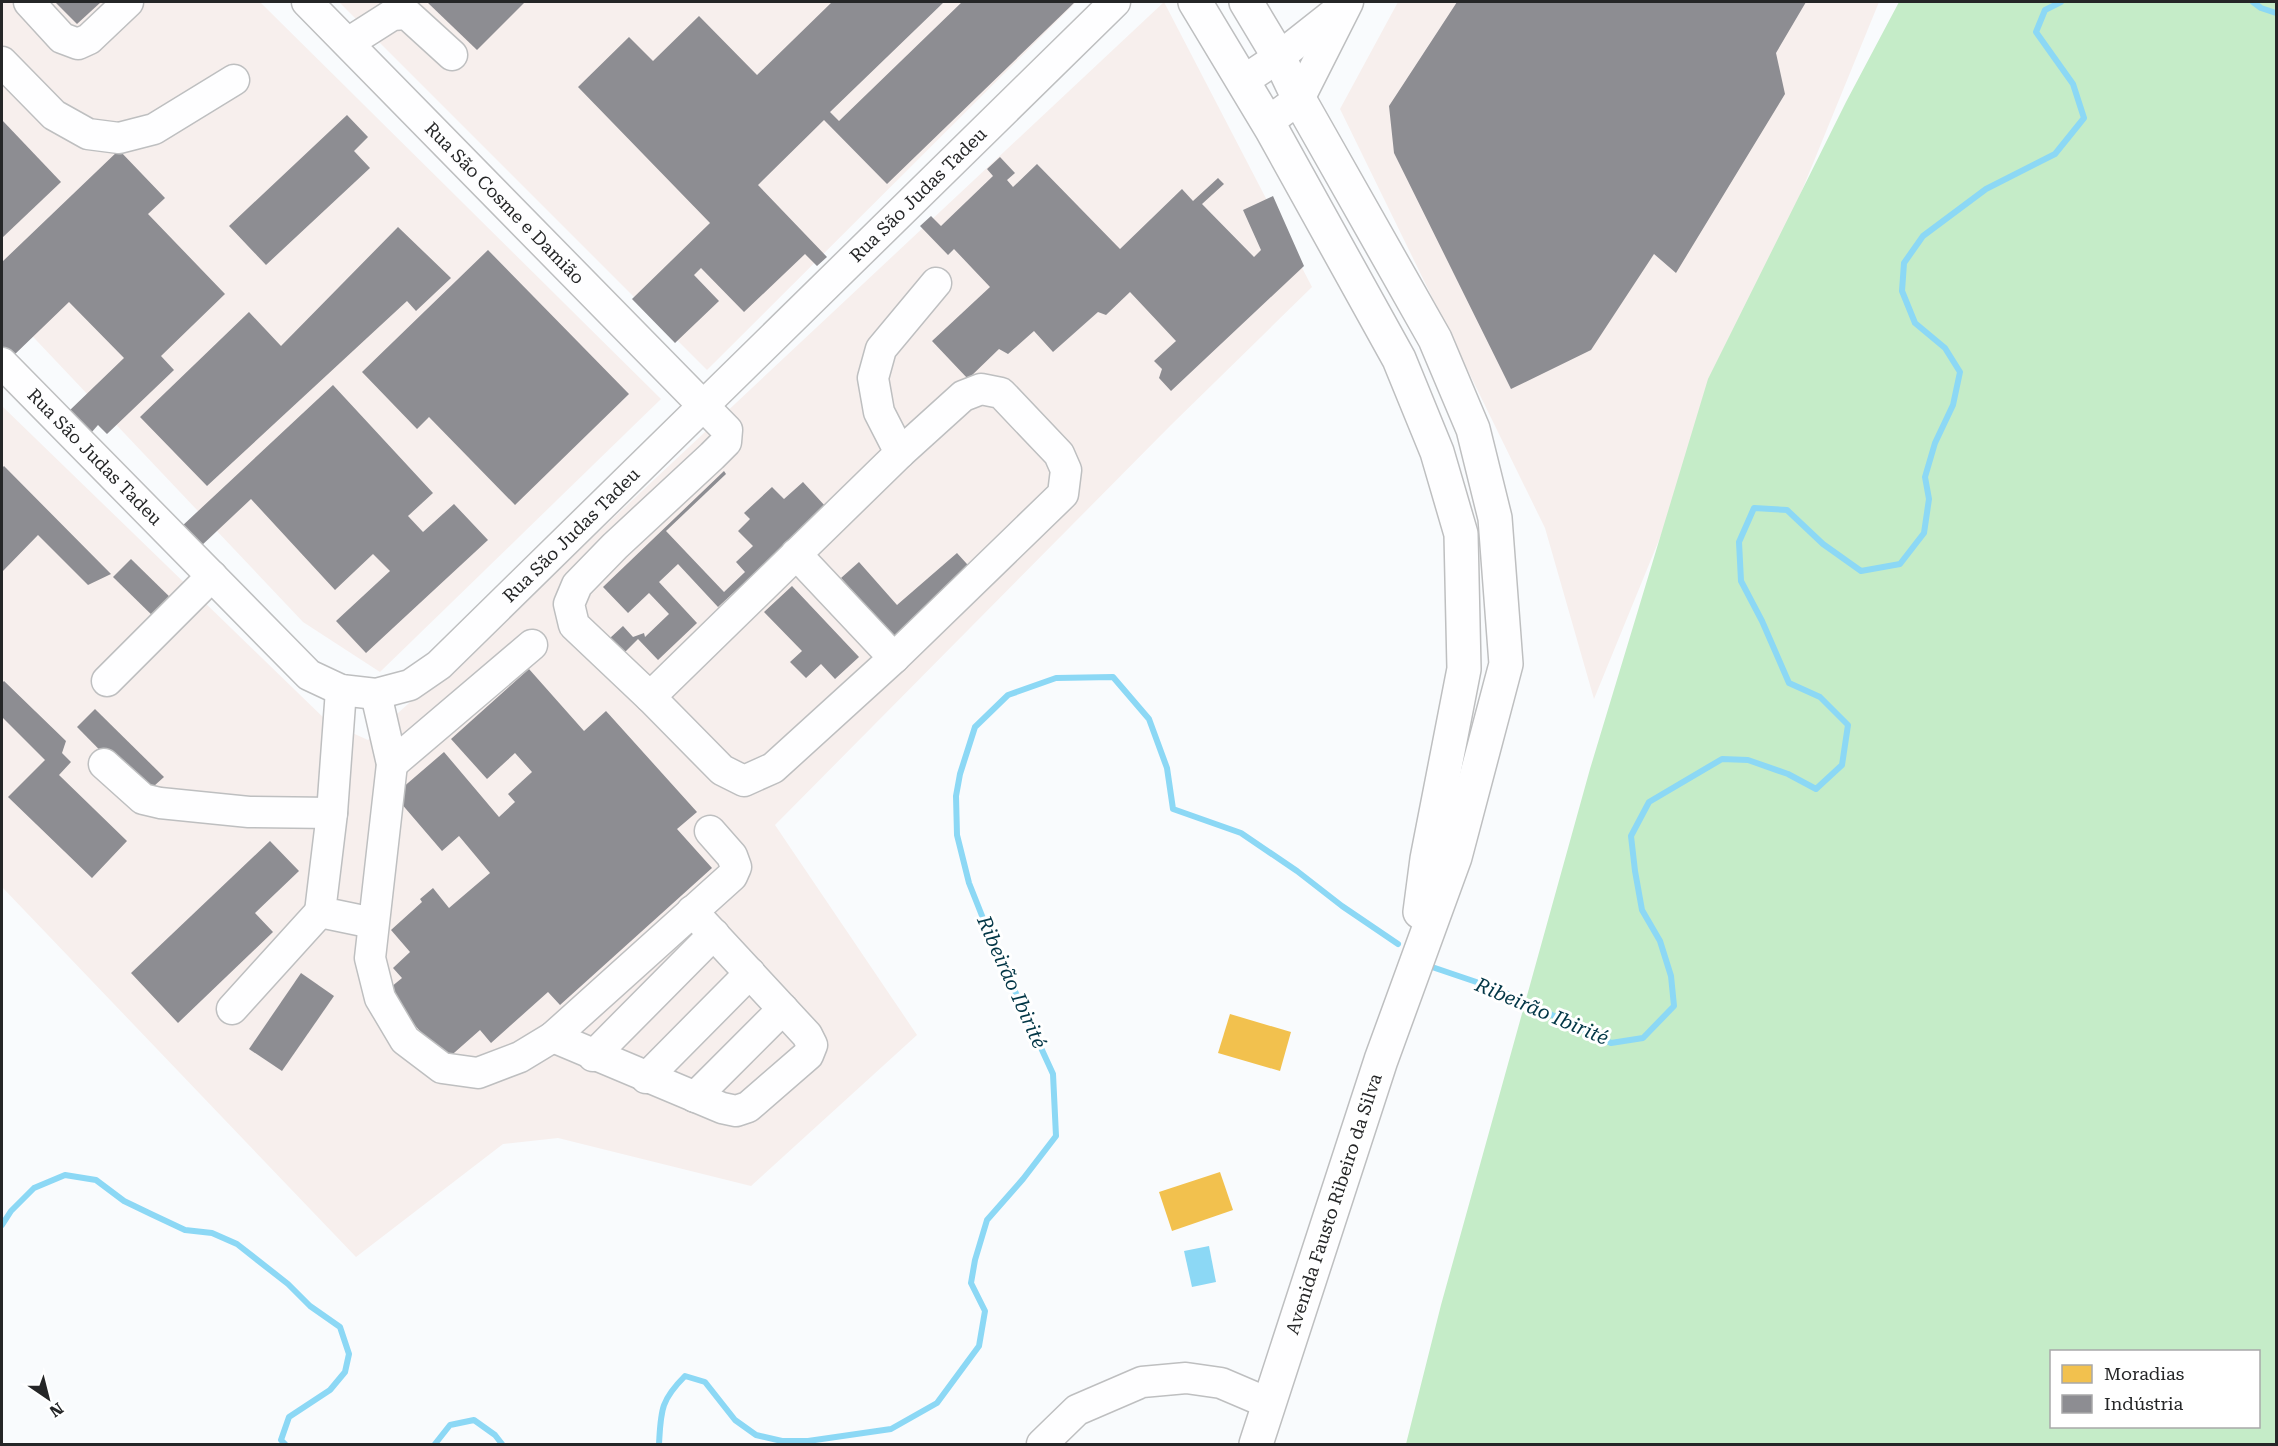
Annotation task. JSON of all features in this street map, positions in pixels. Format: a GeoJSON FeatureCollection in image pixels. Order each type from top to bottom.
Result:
{"type":"FeatureCollection","features":[{"type":"Feature","properties":{"kind":"main road"},"geometry":{"type":"LineString","coordinates":[[1195,2],[1268,122],[1399,360],[1437,452],[1461,534],[1464,669],[1427,859],[1414,964]]}},
{"type":"Feature","properties":{"kind":"main road"},"geometry":{"type":"LineString","coordinates":[[1246,2],[1279,57],[1299,99],[1435,339],[1473,429],[1495,518],[1506,664],[1455,857],[1414,964]]}},
{"type":"Feature","properties":{"kind":"main road"},"geometry":{"type":"LineString","coordinates":[[1464,669],[1506,664]]}},
{"type":"Feature","properties":{"kind":"main road","name":"Avenida Fausto Ribeiro da Silva"},"geometry":{"type":"LineString","coordinates":[[1256,1444],[1414,964]]}},
{"type":"Feature","properties":{"kind":"street"},"geometry":{"type":"LineString","coordinates":[[29,2],[62,38],[78,44],[89,39],[128,2]]}},
{"type":"Feature","properties":{"kind":"street","name":"Rua São Cosme e Damião"},"geometry":{"type":"LineString","coordinates":[[307,2],[728,430],[726,442],[615,546],[577,585],[569,604],[574,625],[650,697]]}},
{"type":"Feature","properties":{"kind":"street","name":"Rua São Judas Tadeu"},"geometry":{"type":"LineString","coordinates":[[2,363],[309,675],[341,690],[376,694],[410,685],[439,665],[1115,2]]}},
{"type":"Feature","properties":{"kind":"street"},"geometry":{"type":"LineString","coordinates":[[1243,81],[1279,57],[1348,2]]}},
{"type":"Feature","properties":{"kind":"street"},"geometry":{"type":"LineString","coordinates":[[1268,122],[1299,99],[1348,2]]}},
{"type":"Feature","properties":{"kind":"street"},"geometry":{"type":"LineString","coordinates":[[348,43],[392,15],[407,14],[452,55]]}},
{"type":"Feature","properties":{"kind":"street"},"geometry":{"type":"LineString","coordinates":[[2,62],[54,116],[88,134],[120,138],[153,129],[234,80]]}},
{"type":"Feature","properties":{"kind":"street"},"geometry":{"type":"LineString","coordinates":[[900,453],[879,412],[873,378],[881,349],[936,283]]}},
{"type":"Feature","properties":{"kind":"street"},"geometry":{"type":"LineString","coordinates":[[981,389],[1001,393],[1059,454],[1066,470],[1063,494],[894,658],[773,768],[744,782],[722,770],[650,697],[900,453],[963,396],[981,389]]}},
{"type":"Feature","properties":{"kind":"street"},"geometry":{"type":"LineString","coordinates":[[796,554],[894,658]]}},
{"type":"Feature","properties":{"kind":"street"},"geometry":{"type":"LineString","coordinates":[[107,681],[212,576]]}},
{"type":"Feature","properties":{"kind":"street"},"geometry":{"type":"LineString","coordinates":[[392,764],[532,645]]}},
{"type":"Feature","properties":{"kind":"street"},"geometry":{"type":"LineString","coordinates":[[232,1009],[320,912],[332,813],[341,690]]}},
{"type":"Feature","properties":{"kind":"street"},"geometry":{"type":"LineString","coordinates":[[376,694],[392,764],[370,958],[380,999],[405,1040],[442,1068],[478,1073],[520,1057],[553,1037],[732,876],[736,867],[732,856],[710,831]]}},
{"type":"Feature","properties":{"kind":"street"},"geometry":{"type":"LineString","coordinates":[[104,764],[143,799],[160,804],[249,812],[332,813]]}},
{"type":"Feature","properties":{"kind":"street"},"geometry":{"type":"LineString","coordinates":[[553,1037],[646,1078],[722,1108],[736,1111],[748,1107],[808,1055],[812,1045],[807,1035],[692,910]]}},
{"type":"Feature","properties":{"kind":"street"},"geometry":{"type":"LineString","coordinates":[[320,912],[373,923]]}},
{"type":"Feature","properties":{"kind":"street"},"geometry":{"type":"LineString","coordinates":[[593,1056],[714,934]]}},
{"type":"Feature","properties":{"kind":"street"},"geometry":{"type":"LineString","coordinates":[[646,1078],[750,974]]}},
{"type":"Feature","properties":{"kind":"street"},"geometry":{"type":"LineString","coordinates":[[695,1097],[783,1009]]}},
{"type":"Feature","properties":{"kind":"street"},"geometry":{"type":"LineString","coordinates":[[1042,1444],[1077,1410],[1142,1382],[1186,1378],[1221,1383],[1268,1403]]}},
{"type":"Feature","properties":{"kind":"shaded area"},"geometry":{"type":"Polygon","coordinates":[[[2,2],[260,2],[661,399],[380,672],[303,622],[2,304],[2,2]]]}},
{"type":"Feature","properties":{"kind":"shaded area"},"geometry":{"type":"Polygon","coordinates":[[[339,2],[1076,2],[707,370],[339,2]]]}},
{"type":"Feature","properties":{"kind":"shaded area"},"geometry":{"type":"Polygon","coordinates":[[[1164,2],[1312,287],[1171,425],[775,825],[917,1035],[751,1186],[558,1138],[503,1144],[356,1257],[2,887],[2,406],[328,722],[368,740],[578,551],[1164,2]]]}},
{"type":"Feature","properties":{"kind":"shaded area"},"geometry":{"type":"Polygon","coordinates":[[[1398,2],[1879,2],[1594,699],[1545,528],[1340,109],[1398,2]]]}},
{"type":"Feature","properties":{"kind":"green space"},"geometry":{"type":"Polygon","coordinates":[[[1899,2],[2276,2],[2276,1444],[1406,1444],[1441,1305],[1590,769],[1708,379],[1846,102],[1899,2]]]}},
{"type":"Feature","properties":{"kind":"water"},"geometry":{"type":"Polygon","coordinates":[[[1209,1246],[1216,1282],[1192,1287],[1184,1251],[1209,1246]]]}},
{"type":"Feature","properties":{"kind":"building: Moradias"},"geometry":{"type":"Polygon","coordinates":[[[1230,1014],[1291,1032],[1280,1071],[1218,1053],[1230,1014]]]}},
{"type":"Feature","properties":{"kind":"building: Moradias"},"geometry":{"type":"Polygon","coordinates":[[[1220,1172],[1233,1210],[1172,1231],[1159,1192],[1220,1172]]]}},
{"type":"Feature","properties":{"kind":"building: Indústria"},"geometry":{"type":"Polygon","coordinates":[[[55,2],[101,2],[77,24],[55,2]]]}},
{"type":"Feature","properties":{"kind":"building: Indústria"},"geometry":{"type":"Polygon","coordinates":[[[427,2],[525,2],[477,50],[427,2]]]}},
{"type":"Feature","properties":{"kind":"building: Indústria"},"geometry":{"type":"Polygon","coordinates":[[[832,2],[944,2],[830,112],[839,121],[962,2],[1075,2],[887,184],[824,120],[758,185],[827,257],[817,266],[805,254],[744,312],[701,268],[694,275],[719,301],[675,343],[632,299],[710,223],[578,87],[629,37],[653,61],[699,16],[757,75],[832,2]]]}},
{"type":"Feature","properties":{"kind":"building: Indústria"},"geometry":{"type":"Polygon","coordinates":[[[1457,2],[1806,2],[1776,53],[1785,94],[1676,273],[1654,254],[1591,350],[1511,389],[1394,153],[1389,106],[1457,2]]]}},
{"type":"Feature","properties":{"kind":"building: Indústria"},"geometry":{"type":"Polygon","coordinates":[[[347,115],[368,137],[354,151],[370,168],[266,265],[229,226],[347,115]]]}},
{"type":"Feature","properties":{"kind":"building: Indústria"},"geometry":{"type":"Polygon","coordinates":[[[2,120],[61,182],[2,238],[2,120]]]}},
{"type":"Feature","properties":{"kind":"building: Indústria"},"geometry":{"type":"Polygon","coordinates":[[[119,150],[165,198],[148,214],[225,294],[161,356],[174,370],[107,434],[98,425],[91,433],[69,411],[124,358],[69,302],[12,357],[2,346],[2,262],[119,150]]]}},
{"type":"Feature","properties":{"kind":"building: Indústria"},"geometry":{"type":"Polygon","coordinates":[[[1000,157],[1015,173],[1007,180],[1013,187],[1037,164],[1120,249],[1182,189],[1193,201],[1218,178],[1224,184],[1202,204],[1254,257],[1261,250],[1243,210],[1273,196],[1304,266],[1171,391],[1159,378],[1162,369],[1154,361],[1176,341],[1130,292],[1106,315],[1098,312],[1053,352],[1034,331],[1008,354],[999,349],[968,379],[932,341],[990,287],[954,249],[948,255],[920,226],[931,216],[941,226],[993,176],[987,169],[1000,157]]]}},
{"type":"Feature","properties":{"kind":"building: Indústria"},"geometry":{"type":"Polygon","coordinates":[[[398,227],[451,278],[416,311],[407,301],[207,486],[140,417],[249,312],[281,346],[398,227]]]}},
{"type":"Feature","properties":{"kind":"building: Indústria"},"geometry":{"type":"Polygon","coordinates":[[[488,250],[629,394],[515,505],[429,417],[417,429],[362,372],[488,250]]]}},
{"type":"Feature","properties":{"kind":"building: Indústria"},"geometry":{"type":"Polygon","coordinates":[[[333,385],[433,493],[408,516],[423,532],[454,504],[488,540],[366,653],[336,621],[390,571],[373,554],[335,590],[251,499],[200,547],[181,527],[333,385]]]}},
{"type":"Feature","properties":{"kind":"building: Indústria"},"geometry":{"type":"Polygon","coordinates":[[[4,466],[111,574],[88,585],[38,535],[2,572],[2,468],[4,466]]]}},
{"type":"Feature","properties":{"kind":"building: Indústria"},"geometry":{"type":"Polygon","coordinates":[[[724,471],[726,474],[666,531],[724,592],[745,572],[736,562],[753,546],[738,531],[750,519],[744,513],[772,487],[784,499],[803,482],[826,507],[718,607],[678,564],[659,582],[697,623],[658,660],[638,639],[624,653],[610,638],[623,626],[633,637],[644,633],[645,637],[669,614],[649,593],[628,613],[603,587],[724,471]]]}},
{"type":"Feature","properties":{"kind":"building: Indústria"},"geometry":{"type":"Polygon","coordinates":[[[957,553],[976,574],[900,643],[841,578],[859,562],[897,605],[957,553]]]}},
{"type":"Feature","properties":{"kind":"building: Indústria"},"geometry":{"type":"Polygon","coordinates":[[[131,559],[178,605],[160,623],[113,577],[131,559]]]}},
{"type":"Feature","properties":{"kind":"building: Indústria"},"geometry":{"type":"Polygon","coordinates":[[[792,586],[859,657],[835,679],[821,664],[806,678],[790,662],[802,651],[764,612],[792,586]]]}},
{"type":"Feature","properties":{"kind":"building: Indústria"},"geometry":{"type":"Polygon","coordinates":[[[529,669],[584,731],[606,711],[697,812],[677,829],[712,868],[560,1005],[548,992],[491,1043],[480,1030],[446,1060],[385,992],[402,978],[393,968],[410,952],[391,930],[422,902],[420,899],[433,888],[449,908],[490,873],[459,836],[442,851],[394,795],[444,752],[499,817],[515,802],[508,794],[532,772],[515,753],[487,779],[451,739],[529,669]]]}},
{"type":"Feature","properties":{"kind":"building: Indústria"},"geometry":{"type":"Polygon","coordinates":[[[4,681],[66,741],[62,753],[71,762],[59,775],[127,841],[92,878],[8,797],[45,760],[2,717],[2,683],[4,681]]]}},
{"type":"Feature","properties":{"kind":"building: Indústria"},"geometry":{"type":"Polygon","coordinates":[[[95,709],[164,777],[144,795],[77,727],[95,709]]]}},
{"type":"Feature","properties":{"kind":"building: Indústria"},"geometry":{"type":"Polygon","coordinates":[[[270,841],[299,871],[255,913],[273,932],[178,1023],[131,973],[270,841]]]}},
{"type":"Feature","properties":{"kind":"building: Indústria"},"geometry":{"type":"Polygon","coordinates":[[[301,973],[334,996],[282,1071],[249,1049],[301,973]]]}},
{"type":"Feature","properties":{"kind":"waterway","name":"Ribeirão Ibirité"},"geometry":{"type":"LineString","coordinates":[[1432,967],[1497,989],[1611,1043],[1643,1038],[1674,1006],[1671,976],[1660,941],[1642,910],[1635,871],[1631,836],[1649,802],[1722,759],[1748,760],[1788,774],[1816,789],[1842,765],[1848,725],[1820,697],[1789,683],[1762,621],[1741,581],[1739,542],[1754,508],[1787,510],[1823,544],[1861,571],[1900,564],[1924,533],[1929,499],[1925,477],[1935,443],[1953,405],[1960,372],[1945,348],[1915,323],[1902,291],[1904,263],[1923,236],[1986,189],[2055,154],[2084,118],[2073,84],[2036,32],[2045,10],[2061,2]]}},
{"type":"Feature","properties":{"kind":"waterway","name":"Ribeirão Ibirité"},"geometry":{"type":"LineString","coordinates":[[2253,2],[2261,8],[2276,13]]}},
{"type":"Feature","properties":{"kind":"waterway","name":"Ribeirão Ibirité"},"geometry":{"type":"LineString","coordinates":[[659,1444],[663,1407],[685,1376],[705,1382],[735,1420],[756,1435],[782,1441],[808,1441],[891,1429],[937,1403],[979,1346],[985,1311],[971,1283],[987,1220],[1056,1136],[1053,1074],[992,941],[969,883],[957,835],[956,796],[960,774],[975,727],[1008,695],[1056,678],[1113,677],[1149,719],[1167,768],[1173,809],[1241,833],[1398,944]]}},
{"type":"Feature","properties":{"kind":"waterway","name":"Ribeirão Ibirité"},"geometry":{"type":"LineString","coordinates":[[2,1225],[11,1211],[34,1188],[65,1175],[96,1180],[124,1201],[185,1230],[212,1233],[237,1244],[288,1284],[310,1306],[340,1327],[349,1354],[345,1372],[330,1390],[289,1417],[281,1440],[285,1444]]}},
{"type":"Feature","properties":{"kind":"waterway","name":"Ribeirão Ibirité"},"geometry":{"type":"LineString","coordinates":[[435,1444],[450,1425],[474,1420],[495,1435],[502,1444]]}}]}
